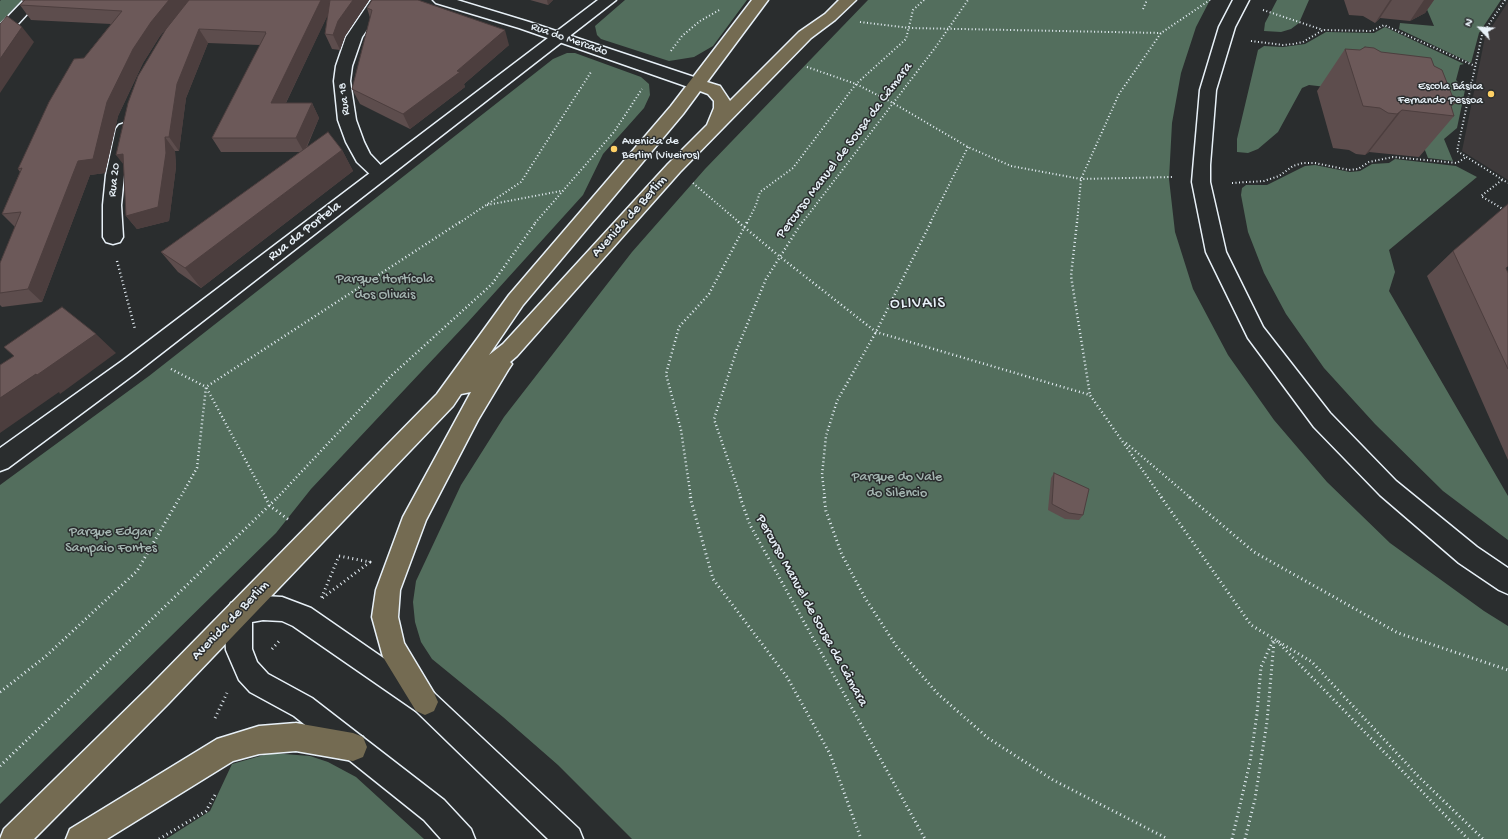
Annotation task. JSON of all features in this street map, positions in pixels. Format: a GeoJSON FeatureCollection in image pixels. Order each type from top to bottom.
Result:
{"type":"FeatureCollection","features":[{"type":"Feature","properties":{"kind":"main road"},"geometry":{"type":"LineString","coordinates":[[735,35],[760,0]]}},
{"type":"Feature","properties":{"kind":"main road"},"geometry":{"type":"LineString","coordinates":[[735,35],[775,0]]}},
{"type":"Feature","properties":{"kind":"main road","name":"Avenida de Berlim"},"geometry":{"type":"LineString","coordinates":[[14,839],[240,612],[445,400],[510,350],[674,168],[805,35],[826,11],[848,0]]}},
{"type":"Feature","properties":{"kind":"main road","name":"Avenida de Berlim"},"geometry":{"type":"LineString","coordinates":[[445,400],[516,300],[597,207],[735,35]]}},
{"type":"Feature","properties":{"kind":"main road"},"geometry":{"type":"LineString","coordinates":[[697,84],[714,90],[722,100],[722,108],[715,126]]}},
{"type":"Feature","properties":{"kind":"main road"},"geometry":{"type":"LineString","coordinates":[[425,702],[392,648],[385,617],[388,590],[414,518],[470,413],[510,350]]}},
{"type":"Feature","properties":{"kind":"main road"},"geometry":{"type":"LineString","coordinates":[[80,839],[227,749],[259,740],[296,737],[353,747]]}},
{"type":"Feature","properties":{"kind":"street"},"geometry":{"type":"LineString","coordinates":[[0,34],[32,0]]}},
{"type":"Feature","properties":{"kind":"street","name":"Rua 18"},"geometry":{"type":"LineString","coordinates":[[379,0],[354,37],[344,66],[342,81],[347,120],[355,142],[364,158],[380,174]]}},
{"type":"Feature","properties":{"kind":"street","name":"Rua do Mercado"},"geometry":{"type":"LineString","coordinates":[[441,0],[561,37],[697,84]]}},
{"type":"Feature","properties":{"kind":"street","name":"Rua da Portela"},"geometry":{"type":"LineString","coordinates":[[0,461],[129,367],[527,60],[561,37],[608,0]]}},
{"type":"Feature","properties":{"kind":"street"},"geometry":{"type":"LineString","coordinates":[[1241,0],[1227,27],[1208,90],[1201,165],[1201,182],[1216,252],[1254,332],[1322,420],[1388,488],[1468,555],[1508,582]]}},
{"type":"Feature","properties":{"kind":"street","name":"Rua 20"},"geometry":{"type":"LineString","coordinates":[[113,237],[112,205],[115,175],[120,146],[131,111]]}},
{"type":"Feature","properties":{"kind":"street"},"geometry":{"type":"LineString","coordinates":[[461,839],[434,810],[303,707],[259,683],[248,671],[239,650],[238,632],[240,612],[263,608],[282,609],[302,617],[425,702],[569,839]]}},
{"type":"Feature","properties":{"kind":"path"},"geometry":{"type":"LineString","coordinates":[[861,839],[830,754],[787,677],[713,579],[690,496],[681,430],[666,374],[679,327],[708,294],[756,205],[760,192],[793,168],[856,84],[906,39],[910,28],[913,10],[924,0]]}},
{"type":"Feature","properties":{"kind":"path","name":"Percurso Manuel de Sousa da Câmara"},"geometry":{"type":"LineString","coordinates":[[925,839],[750,525],[714,419],[737,349],[766,280],[779,256],[808,213],[893,103],[968,0]]}},
{"type":"Feature","properties":{"kind":"path"},"geometry":{"type":"LineString","coordinates":[[1143,9],[1147,0]]}},
{"type":"Feature","properties":{"kind":"path"},"geometry":{"type":"LineString","coordinates":[[1210,0],[1161,32],[1118,94],[1081,179],[1071,276],[1090,395],[1251,625],[1312,662],[1420,777],[1483,839]]}},
{"type":"Feature","properties":{"kind":"path"},"geometry":{"type":"LineString","coordinates":[[1505,0],[1482,35],[1457,151],[1508,183]]}},
{"type":"Feature","properties":{"kind":"path"},"geometry":{"type":"LineString","coordinates":[[0,766],[270,506],[392,375],[492,284],[538,218],[614,132],[644,85],[682,36],[700,21],[724,7]]}},
{"type":"Feature","properties":{"kind":"path"},"geometry":{"type":"LineString","coordinates":[[1262,10],[1323,30],[1372,31],[1380,26],[1389,26],[1475,66]]}},
{"type":"Feature","properties":{"kind":"path"},"geometry":{"type":"LineString","coordinates":[[826,11],[910,28],[1161,32]]}},
{"type":"Feature","properties":{"kind":"path"},"geometry":{"type":"LineString","coordinates":[[1252,41],[1282,45],[1293,44],[1303,42],[1323,30]]}},
{"type":"Feature","properties":{"kind":"path"},"geometry":{"type":"LineString","coordinates":[[206,387],[521,182],[604,52]]}},
{"type":"Feature","properties":{"kind":"path"},"geometry":{"type":"LineString","coordinates":[[782,58],[856,84],[893,103],[968,147],[1011,166],[1081,179],[1173,177]]}},
{"type":"Feature","properties":{"kind":"path"},"geometry":{"type":"LineString","coordinates":[[968,147],[876,332],[837,401],[826,436],[822,475],[826,511],[842,555],[865,598],[897,647],[938,694],[988,738],[1054,780],[1168,839]]}},
{"type":"Feature","properties":{"kind":"path"},"geometry":{"type":"LineString","coordinates":[[1232,182],[1264,181],[1279,176],[1294,166],[1303,163],[1315,163],[1349,170],[1358,169],[1369,162],[1393,157],[1457,163],[1466,157]]}},
{"type":"Feature","properties":{"kind":"path"},"geometry":{"type":"LineString","coordinates":[[674,168],[779,256],[876,332],[1090,395]]}},
{"type":"Feature","properties":{"kind":"path"},"geometry":{"type":"LineString","coordinates":[[1502,180],[1481,196],[1508,212]]}},
{"type":"Feature","properties":{"kind":"path"},"geometry":{"type":"LineString","coordinates":[[485,205],[562,191]]}},
{"type":"Feature","properties":{"kind":"path"},"geometry":{"type":"LineString","coordinates":[[113,237],[121,281],[136,334]]}},
{"type":"Feature","properties":{"kind":"path"},"geometry":{"type":"LineString","coordinates":[[165,365],[206,387],[270,506],[291,522]]}},
{"type":"Feature","properties":{"kind":"path"},"geometry":{"type":"LineString","coordinates":[[0,692],[45,657],[137,571],[197,468],[206,387]]}},
{"type":"Feature","properties":{"kind":"path"},"geometry":{"type":"LineString","coordinates":[[1123,441],[1254,552],[1398,633],[1508,670]]}},
{"type":"Feature","properties":{"kind":"path"},"geometry":{"type":"LineString","coordinates":[[339,556],[370,562],[352,576],[321,598],[339,556]]}},
{"type":"Feature","properties":{"kind":"path"},"geometry":{"type":"LineString","coordinates":[[1232,839],[1250,762],[1257,714],[1261,667],[1274,638]]}},
{"type":"Feature","properties":{"kind":"path"},"geometry":{"type":"LineString","coordinates":[[1245,839],[1255,799],[1267,722],[1274,638]]}},
{"type":"Feature","properties":{"kind":"path"},"geometry":{"type":"LineString","coordinates":[[1274,638],[1468,839]]}},
{"type":"Feature","properties":{"kind":"path"},"geometry":{"type":"LineString","coordinates":[[215,718],[229,688]]}},
{"type":"Feature","properties":{"kind":"path"},"geometry":{"type":"LineString","coordinates":[[159,839],[206,811],[217,790]]}},
{"type":"Feature","properties":{"kind":"shaded area","name":"Escola Básica Fernando Pessoa"},"geometry":{"type":"Polygon","coordinates":[[[1508,2],[1508,180],[1462,151],[1485,37],[1508,2]]]}},
{"type":"Feature","properties":{"kind":"green space"},"geometry":{"type":"Polygon","coordinates":[[[22,0],[0,23],[0,1],[22,0]]]}},
{"type":"Feature","properties":{"kind":"green space"},"geometry":{"type":"Polygon","coordinates":[[[625,0],[747,0],[713,46],[694,57],[669,61],[601,39],[597,35],[595,26],[625,0]]]}},
{"type":"Feature","properties":{"kind":"green space","name":"Parque do Vale do Silêncio"},"geometry":{"type":"Polygon","coordinates":[[[868,0],[1210,0],[1196,27],[1181,73],[1172,123],[1169,179],[1175,232],[1193,289],[1228,355],[1274,420],[1327,482],[1390,543],[1484,611],[1508,626],[1508,839],[632,839],[558,765],[503,717],[432,659],[421,642],[415,622],[413,602],[416,581],[461,485],[504,417],[632,252],[705,169],[868,0]]]}},
{"type":"Feature","properties":{"kind":"green space"},"geometry":{"type":"Polygon","coordinates":[[[1277,0],[1309,0],[1299,23],[1291,29],[1281,32],[1264,31],[1265,23],[1277,0]]]}},
{"type":"Feature","properties":{"kind":"green space"},"geometry":{"type":"Polygon","coordinates":[[[1423,0],[1501,0],[1479,33],[1471,63],[1399,29],[1400,23],[1434,26],[1423,0]]]}},
{"type":"Feature","properties":{"kind":"green space"},"geometry":{"type":"Polygon","coordinates":[[[1385,27],[1464,64],[1460,65],[1456,80],[1465,90],[1457,128],[1444,139],[1453,161],[1428,158],[1404,96],[1309,85],[1302,88],[1278,132],[1258,149],[1248,153],[1237,152],[1237,139],[1258,50],[1264,46],[1283,47],[1305,44],[1326,32],[1374,33],[1385,27]]]}},
{"type":"Feature","properties":{"kind":"green space","name":"Parque Edgar Sampaio Fontes"},"geometry":{"type":"Polygon","coordinates":[[[567,53],[575,53],[641,77],[649,84],[650,95],[644,108],[603,154],[583,195],[468,322],[311,489],[276,533],[0,804],[0,485],[149,376],[553,59],[567,53]]]}},
{"type":"Feature","properties":{"kind":"green space"},"geometry":{"type":"Polygon","coordinates":[[[1395,159],[1456,166],[1477,177],[1389,250],[1395,272],[1389,291],[1508,496],[1508,540],[1443,491],[1375,424],[1324,368],[1286,314],[1264,273],[1248,232],[1241,195],[1242,188],[1246,185],[1267,185],[1305,166],[1315,165],[1350,172],[1360,171],[1372,164],[1389,163],[1395,159]]]}},
{"type":"Feature","properties":{"kind":"green space"},"geometry":{"type":"Polygon","coordinates":[[[271,753],[310,756],[328,762],[356,777],[424,839],[166,839],[210,811],[232,764],[271,753]]]}},
{"type":"Feature","properties":{"kind":"building"},"geometry":{"type":"Polygon","coordinates":[[[25,0],[169,0],[151,22],[133,49],[107,102],[93,159],[78,161],[28,289],[0,293],[0,263],[21,212],[2,214],[22,168],[18,169],[49,102],[74,59],[84,58],[122,11],[20,5],[25,0]]]}},
{"type":"Feature","properties":{"kind":"building"},"geometry":{"type":"Polygon","coordinates":[[[189,0],[321,0],[271,103],[312,103],[296,138],[212,138],[266,32],[199,29],[177,84],[169,137],[165,137],[166,153],[158,207],[126,216],[123,154],[116,155],[128,103],[138,76],[166,29],[189,0]]]}},
{"type":"Feature","properties":{"kind":"building"},"geometry":{"type":"Polygon","coordinates":[[[330,0],[353,0],[338,21],[333,35],[325,34],[330,0]]]}},
{"type":"Feature","properties":{"kind":"building"},"geometry":{"type":"Polygon","coordinates":[[[372,0],[418,0],[505,30],[457,71],[460,72],[403,114],[352,89],[372,10],[367,8],[372,0]]]}},
{"type":"Feature","properties":{"kind":"building"},"geometry":{"type":"Polygon","coordinates":[[[7,16],[22,27],[0,59],[0,24],[7,16]]]}},
{"type":"Feature","properties":{"kind":"building"},"geometry":{"type":"Polygon","coordinates":[[[1365,47],[1374,48],[1381,52],[1431,58],[1434,66],[1442,70],[1455,103],[1451,106],[1454,116],[1402,110],[1397,114],[1388,113],[1380,108],[1363,106],[1345,49],[1360,50],[1365,47]]]}},
{"type":"Feature","properties":{"kind":"building"},"geometry":{"type":"Polygon","coordinates":[[[328,132],[342,150],[185,268],[161,252],[328,132]]]}},
{"type":"Feature","properties":{"kind":"building"},"geometry":{"type":"Polygon","coordinates":[[[1508,204],[1508,266],[1506,268],[1508,273],[1508,369],[1453,251],[1508,204]]]}},
{"type":"Feature","properties":{"kind":"building"},"geometry":{"type":"Polygon","coordinates":[[[62,307],[96,334],[37,375],[36,374],[0,398],[0,365],[14,356],[4,347],[62,307]]]}},
{"type":"Feature","properties":{"kind":"building"},"geometry":{"type":"Polygon","coordinates":[[[1054,473],[1089,489],[1083,515],[1069,513],[1052,504],[1054,473]]]}},
{"type":"Feature","properties":{"kind":"place","name":"Escola Básica Fernando Pessoa"},"geometry":{"type":"Point","coordinates":[1491,94]}},
{"type":"Feature","properties":{"kind":"place","name":"Avenida de Berlim (Viveiros)"},"geometry":{"type":"Point","coordinates":[614,149]}},
{"type":"Feature","properties":{"kind":"district","name":"OLIVAIS"},"geometry":{"type":"Point","coordinates":[918,305]}},
{"type":"Feature","properties":{"kind":"park label","name":"Parque Hortícola dos Olivais"},"geometry":{"type":"Point","coordinates":[385,288]}}]}
